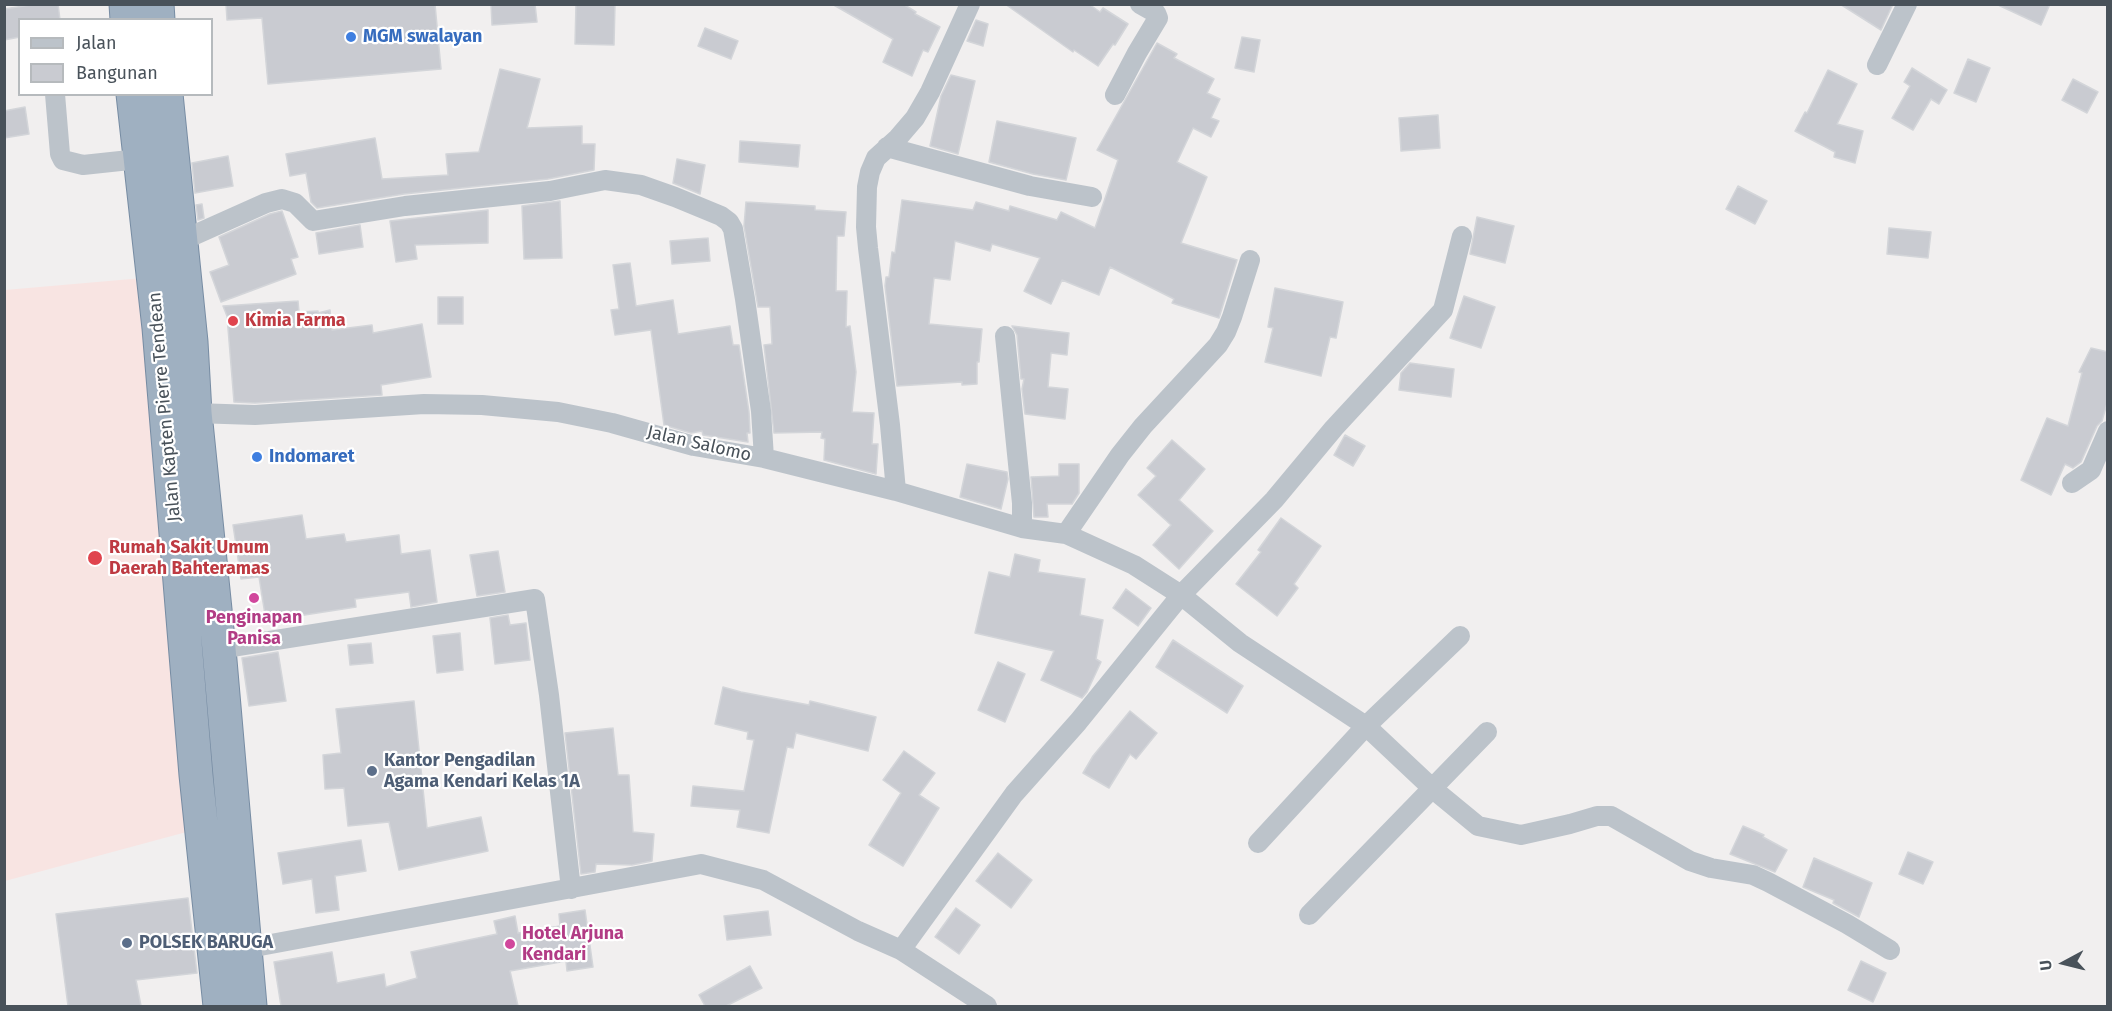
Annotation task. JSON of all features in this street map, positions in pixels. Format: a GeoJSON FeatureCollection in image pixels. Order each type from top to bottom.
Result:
{"type":"FeatureCollection","features":[{"type":"Feature","properties":{"kind":"highway","name":"Jalan Kapten Pierre Tendean"},"geometry":{"type":"LineString","coordinates":[[133,96],[139,159],[195,413],[219,649],[250,1006]]}},
{"type":"Feature","properties":{"kind":"highway","name":"Jalan Kapten Pierre Tendean"},"geometry":{"type":"LineString","coordinates":[[166,96],[181,241],[174,325],[198,793],[220,1006]]}},
{"type":"Feature","properties":{"kind":"highway"},"geometry":{"type":"LineString","coordinates":[[198,793],[231,786]]}},
{"type":"Feature","properties":{"kind":"street"},"geometry":{"type":"LineString","coordinates":[[1115,95],[1158,18],[1156,14],[1140,4]]}},
{"type":"Feature","properties":{"kind":"street"},"geometry":{"type":"LineString","coordinates":[[1877,65],[1907,4]]}},
{"type":"Feature","properties":{"kind":"street"},"geometry":{"type":"LineString","coordinates":[[896,491],[866,227],[867,187],[876,158],[915,118],[944,62],[967,6]]}},
{"type":"Feature","properties":{"kind":"street"},"geometry":{"type":"LineString","coordinates":[[55,96],[60,154],[63,160],[84,165],[139,159]]}},
{"type":"Feature","properties":{"kind":"street"},"geometry":{"type":"LineString","coordinates":[[887,147],[1030,186],[1092,197]]}},
{"type":"Feature","properties":{"kind":"street"},"geometry":{"type":"LineString","coordinates":[[181,241],[266,203],[282,199],[295,203],[313,221],[405,206],[550,191],[604,180],[641,185],[675,197],[721,216],[729,222],[733,229],[760,402],[764,458]]}},
{"type":"Feature","properties":{"kind":"street"},"geometry":{"type":"LineString","coordinates":[[902,950],[1014,794],[1093,705],[1181,595],[1274,500],[1334,428],[1443,310],[1462,236]]}},
{"type":"Feature","properties":{"kind":"street"},"geometry":{"type":"LineString","coordinates":[[1066,534],[1120,455],[1143,426],[1218,345],[1232,317],[1250,260]]}},
{"type":"Feature","properties":{"kind":"street"},"geometry":{"type":"LineString","coordinates":[[1005,336],[1022,503],[1022,528]]}},
{"type":"Feature","properties":{"kind":"street","name":"Jalan Salomo"},"geometry":{"type":"LineString","coordinates":[[195,413],[264,414],[424,404],[517,408],[587,417],[694,446],[764,458],[896,491],[1022,528],[1066,534],[1134,565],[1181,595],[1240,643],[1366,726],[1433,789],[1478,826],[1521,835],[1597,816],[1611,816],[1690,861],[1711,868],[1753,875],[1768,882],[1890,950]]}},
{"type":"Feature","properties":{"kind":"street"},"geometry":{"type":"LineString","coordinates":[[2072,483],[2091,470],[2108,431]]}},
{"type":"Feature","properties":{"kind":"street"},"geometry":{"type":"LineString","coordinates":[[219,649],[535,599],[549,695],[571,889]]}},
{"type":"Feature","properties":{"kind":"street"},"geometry":{"type":"LineString","coordinates":[[1258,843],[1366,726],[1460,636]]}},
{"type":"Feature","properties":{"kind":"street"},"geometry":{"type":"LineString","coordinates":[[1309,915],[1487,732]]}},
{"type":"Feature","properties":{"kind":"street"},"geometry":{"type":"LineString","coordinates":[[244,949],[702,864],[763,880],[858,931],[902,950],[987,1006]]}},
{"type":"Feature","properties":{"kind":"shaded area","name":"Rumah Sakit Umum Daerah Bahteramas"},"geometry":{"type":"Polygon","coordinates":[[[166,276],[205,827],[5,881],[5,290],[166,276]]]}},
{"type":"Feature","properties":{"kind":"building"},"geometry":{"type":"Polygon","coordinates":[[[37,4],[58,4],[60,18],[18,18],[18,37],[4,40],[4,9],[37,4]]]}},
{"type":"Feature","properties":{"kind":"building","name":"MGM swalayan"},"geometry":{"type":"Polygon","coordinates":[[[226,4],[435,4],[441,69],[268,84],[262,18],[227,20],[226,4]]]}},
{"type":"Feature","properties":{"kind":"building"},"geometry":{"type":"Polygon","coordinates":[[[491,4],[535,4],[537,22],[492,25],[491,4]]]}},
{"type":"Feature","properties":{"kind":"building"},"geometry":{"type":"Polygon","coordinates":[[[576,4],[615,4],[614,45],[575,44],[576,4]]]}},
{"type":"Feature","properties":{"kind":"building"},"geometry":{"type":"Polygon","coordinates":[[[832,4],[903,4],[916,12],[915,14],[940,27],[928,52],[923,50],[912,76],[883,62],[893,39],[832,4]]]}},
{"type":"Feature","properties":{"kind":"building"},"geometry":{"type":"Polygon","coordinates":[[[1005,4],[1089,4],[1100,12],[1103,8],[1128,24],[1098,66],[1074,50],[1073,52],[1005,4]]]}},
{"type":"Feature","properties":{"kind":"building"},"geometry":{"type":"Polygon","coordinates":[[[1840,4],[1893,4],[1881,30],[1840,4]]]}},
{"type":"Feature","properties":{"kind":"building"},"geometry":{"type":"Polygon","coordinates":[[[1996,4],[2050,4],[2041,25],[1996,4]]]}},
{"type":"Feature","properties":{"kind":"building"},"geometry":{"type":"Polygon","coordinates":[[[976,20],[988,24],[983,46],[967,41],[976,20]]]}},
{"type":"Feature","properties":{"kind":"building"},"geometry":{"type":"Polygon","coordinates":[[[705,28],[738,41],[731,59],[698,46],[705,28]]]}},
{"type":"Feature","properties":{"kind":"building"},"geometry":{"type":"Polygon","coordinates":[[[1242,37],[1260,40],[1254,72],[1235,68],[1242,37]]]}},
{"type":"Feature","properties":{"kind":"building"},"geometry":{"type":"Polygon","coordinates":[[[1157,43],[1177,54],[1174,58],[1214,79],[1207,93],[1220,99],[1211,118],[1219,121],[1211,137],[1193,128],[1177,162],[1207,177],[1181,243],[1237,260],[1219,318],[1172,303],[1174,299],[1110,267],[1099,295],[1062,280],[1051,304],[1024,291],[1040,258],[992,244],[990,251],[955,241],[950,280],[934,278],[929,324],[982,329],[979,362],[977,362],[977,384],[962,385],[962,382],[897,386],[885,286],[886,277],[889,277],[892,252],[895,253],[902,200],[973,210],[976,202],[1009,211],[1010,206],[1057,220],[1061,212],[1095,228],[1118,160],[1097,150],[1157,43]]]}},
{"type":"Feature","properties":{"kind":"building"},"geometry":{"type":"Polygon","coordinates":[[[1968,59],[1990,68],[1976,102],[1954,93],[1968,59]]]}},
{"type":"Feature","properties":{"kind":"building"},"geometry":{"type":"Polygon","coordinates":[[[1912,68],[1947,90],[1939,104],[1931,99],[1913,130],[1892,118],[1910,86],[1904,82],[1912,68]]]}},
{"type":"Feature","properties":{"kind":"building"},"geometry":{"type":"Polygon","coordinates":[[[500,69],[540,79],[527,128],[582,126],[582,144],[595,144],[594,170],[548,179],[404,194],[317,208],[311,202],[306,173],[290,176],[286,154],[375,138],[382,179],[448,175],[446,154],[479,152],[500,69]]]}},
{"type":"Feature","properties":{"kind":"building"},"geometry":{"type":"Polygon","coordinates":[[[1828,70],[1857,84],[1837,124],[1863,131],[1855,163],[1834,157],[1835,152],[1795,131],[1805,112],[1807,113],[1828,70]]]}},
{"type":"Feature","properties":{"kind":"building"},"geometry":{"type":"Polygon","coordinates":[[[951,75],[975,81],[958,154],[930,146],[941,96],[951,75]]]}},
{"type":"Feature","properties":{"kind":"building"},"geometry":{"type":"Polygon","coordinates":[[[2073,79],[2098,92],[2087,113],[2062,100],[2073,79]]]}},
{"type":"Feature","properties":{"kind":"building"},"geometry":{"type":"Polygon","coordinates":[[[25,107],[29,134],[4,138],[4,111],[25,107]]]}},
{"type":"Feature","properties":{"kind":"building"},"geometry":{"type":"Polygon","coordinates":[[[1438,115],[1440,148],[1401,151],[1399,118],[1438,115]]]}},
{"type":"Feature","properties":{"kind":"building"},"geometry":{"type":"Polygon","coordinates":[[[997,121],[1076,138],[1066,180],[989,162],[997,121]]]}},
{"type":"Feature","properties":{"kind":"building"},"geometry":{"type":"Polygon","coordinates":[[[740,141],[800,145],[798,167],[739,162],[740,141]]]}},
{"type":"Feature","properties":{"kind":"building"},"geometry":{"type":"Polygon","coordinates":[[[228,156],[233,186],[195,193],[192,163],[228,156]]]}},
{"type":"Feature","properties":{"kind":"building"},"geometry":{"type":"Polygon","coordinates":[[[677,159],[705,165],[700,194],[673,183],[677,159]]]}},
{"type":"Feature","properties":{"kind":"building"},"geometry":{"type":"Polygon","coordinates":[[[1738,186],[1767,201],[1755,224],[1726,209],[1738,186]]]}},
{"type":"Feature","properties":{"kind":"building"},"geometry":{"type":"Polygon","coordinates":[[[560,201],[562,258],[524,259],[522,206],[560,201]]]}},
{"type":"Feature","properties":{"kind":"building"},"geometry":{"type":"Polygon","coordinates":[[[746,202],[815,206],[815,210],[846,212],[844,236],[837,236],[836,291],[847,291],[846,327],[850,326],[856,372],[852,412],[874,413],[872,444],[878,444],[876,474],[824,460],[825,439],[821,438],[822,432],[774,433],[764,345],[772,344],[770,307],[758,307],[744,226],[746,202]]]}},
{"type":"Feature","properties":{"kind":"building"},"geometry":{"type":"Polygon","coordinates":[[[202,204],[204,218],[198,220],[196,205],[202,204]]]}},
{"type":"Feature","properties":{"kind":"building"},"geometry":{"type":"Polygon","coordinates":[[[488,210],[488,243],[415,245],[417,259],[396,262],[390,221],[488,210]]]}},
{"type":"Feature","properties":{"kind":"building"},"geometry":{"type":"Polygon","coordinates":[[[282,211],[298,257],[291,259],[296,274],[221,302],[210,272],[229,265],[219,237],[270,214],[282,211]]]}},
{"type":"Feature","properties":{"kind":"building"},"geometry":{"type":"Polygon","coordinates":[[[1477,217],[1514,226],[1505,263],[1470,254],[1477,217]]]}},
{"type":"Feature","properties":{"kind":"building"},"geometry":{"type":"Polygon","coordinates":[[[360,225],[363,247],[319,254],[316,233],[360,225]]]}},
{"type":"Feature","properties":{"kind":"building"},"geometry":{"type":"Polygon","coordinates":[[[1889,228],[1931,232],[1928,258],[1887,254],[1889,228]]]}},
{"type":"Feature","properties":{"kind":"building"},"geometry":{"type":"Polygon","coordinates":[[[708,238],[710,261],[672,264],[670,241],[708,238]]]}},
{"type":"Feature","properties":{"kind":"building"},"geometry":{"type":"Polygon","coordinates":[[[630,263],[636,306],[673,300],[678,334],[730,326],[733,345],[739,345],[749,412],[748,442],[703,435],[702,431],[691,433],[664,425],[651,330],[615,335],[611,310],[619,309],[613,265],[630,263]]]}},
{"type":"Feature","properties":{"kind":"building"},"geometry":{"type":"Polygon","coordinates":[[[1275,288],[1343,302],[1336,338],[1330,337],[1321,376],[1265,362],[1273,328],[1268,327],[1275,288]]]}},
{"type":"Feature","properties":{"kind":"building"},"geometry":{"type":"Polygon","coordinates":[[[1464,296],[1495,307],[1481,348],[1450,338],[1464,296]]]}},
{"type":"Feature","properties":{"kind":"building"},"geometry":{"type":"Polygon","coordinates":[[[438,297],[463,297],[463,324],[438,324],[438,297]]]}},
{"type":"Feature","properties":{"kind":"building"},"geometry":{"type":"Polygon","coordinates":[[[298,301],[299,312],[318,311],[318,313],[330,310],[332,330],[372,325],[373,333],[422,324],[431,377],[381,385],[382,395],[255,403],[234,402],[227,316],[223,306],[298,301]]]}},
{"type":"Feature","properties":{"kind":"building"},"geometry":{"type":"Polygon","coordinates":[[[1012,326],[1069,333],[1067,355],[1051,353],[1048,387],[1068,389],[1065,419],[1025,414],[1022,389],[1024,379],[1021,379],[1017,335],[1012,326]]]}},
{"type":"Feature","properties":{"kind":"building"},"geometry":{"type":"Polygon","coordinates":[[[2091,348],[2108,352],[2108,400],[2102,421],[2097,426],[2081,462],[2073,468],[2065,464],[2051,495],[2021,480],[2047,418],[2068,426],[2082,373],[2079,372],[2091,348]]]}},
{"type":"Feature","properties":{"kind":"building"},"geometry":{"type":"Polygon","coordinates":[[[1410,363],[1454,369],[1451,397],[1399,390],[1401,373],[1410,363]]]}},
{"type":"Feature","properties":{"kind":"building"},"geometry":{"type":"Polygon","coordinates":[[[1345,435],[1365,446],[1353,466],[1334,455],[1345,435]]]}},
{"type":"Feature","properties":{"kind":"building"},"geometry":{"type":"Polygon","coordinates":[[[1172,440],[1205,469],[1179,500],[1213,531],[1179,569],[1153,545],[1171,525],[1138,495],[1156,476],[1147,468],[1172,440]]]}},
{"type":"Feature","properties":{"kind":"building"},"geometry":{"type":"Polygon","coordinates":[[[967,464],[1007,472],[1008,479],[1001,509],[960,497],[967,464]]]}},
{"type":"Feature","properties":{"kind":"building"},"geometry":{"type":"Polygon","coordinates":[[[1059,464],[1079,464],[1079,493],[1072,504],[1047,504],[1048,517],[1034,517],[1031,477],[1059,476],[1059,464]]]}},
{"type":"Feature","properties":{"kind":"building"},"geometry":{"type":"Polygon","coordinates":[[[302,515],[306,539],[344,534],[346,542],[399,535],[401,554],[430,550],[437,602],[411,607],[409,592],[355,599],[356,607],[266,621],[259,577],[241,579],[233,525],[302,515]]]}},
{"type":"Feature","properties":{"kind":"building"},"geometry":{"type":"Polygon","coordinates":[[[1281,518],[1321,546],[1294,584],[1298,588],[1277,616],[1236,584],[1261,552],[1258,550],[1281,518]]]}},
{"type":"Feature","properties":{"kind":"building"},"geometry":{"type":"Polygon","coordinates":[[[498,551],[505,592],[477,596],[470,555],[498,551]]]}},
{"type":"Feature","properties":{"kind":"building"},"geometry":{"type":"Polygon","coordinates":[[[1015,554],[1040,560],[1038,572],[1085,579],[1080,615],[1103,620],[1096,659],[1101,662],[1082,698],[1041,680],[1054,651],[975,633],[989,572],[1010,577],[1015,554]]]}},
{"type":"Feature","properties":{"kind":"building"},"geometry":{"type":"Polygon","coordinates":[[[1126,589],[1151,608],[1138,626],[1113,608],[1126,589]]]}},
{"type":"Feature","properties":{"kind":"building"},"geometry":{"type":"Polygon","coordinates":[[[508,615],[510,625],[526,623],[530,660],[495,664],[490,618],[508,615]]]}},
{"type":"Feature","properties":{"kind":"building"},"geometry":{"type":"Polygon","coordinates":[[[460,633],[463,670],[437,673],[433,636],[460,633]]]}},
{"type":"Feature","properties":{"kind":"building"},"geometry":{"type":"Polygon","coordinates":[[[1173,640],[1243,686],[1227,713],[1156,667],[1173,640]]]}},
{"type":"Feature","properties":{"kind":"building"},"geometry":{"type":"Polygon","coordinates":[[[371,643],[373,663],[350,665],[348,645],[371,643]]]}},
{"type":"Feature","properties":{"kind":"building"},"geometry":{"type":"Polygon","coordinates":[[[278,652],[286,701],[249,706],[242,658],[278,652]]]}},
{"type":"Feature","properties":{"kind":"building"},"geometry":{"type":"Polygon","coordinates":[[[998,662],[1025,674],[1005,722],[978,710],[998,662]]]}},
{"type":"Feature","properties":{"kind":"building"},"geometry":{"type":"Polygon","coordinates":[[[723,687],[809,705],[810,701],[876,717],[868,751],[796,733],[793,748],[787,747],[769,833],[737,827],[740,810],[691,806],[693,786],[744,791],[754,740],[747,739],[748,732],[715,724],[723,687]]]}},
{"type":"Feature","properties":{"kind":"building","name":"Kantor Pengadilan Agama Kendari Kelas 1A"},"geometry":{"type":"Polygon","coordinates":[[[414,701],[427,828],[481,817],[488,851],[399,870],[389,822],[348,826],[344,788],[325,789],[323,755],[341,753],[336,709],[414,701]]]}},
{"type":"Feature","properties":{"kind":"building"},"geometry":{"type":"Polygon","coordinates":[[[1130,711],[1157,733],[1136,759],[1130,754],[1109,788],[1083,773],[1093,756],[1130,711]]]}},
{"type":"Feature","properties":{"kind":"building"},"geometry":{"type":"Polygon","coordinates":[[[613,728],[618,775],[629,775],[633,832],[654,834],[652,861],[632,865],[596,864],[595,872],[581,874],[565,733],[613,728]]]}},
{"type":"Feature","properties":{"kind":"building"},"geometry":{"type":"Polygon","coordinates":[[[904,751],[935,773],[919,795],[939,808],[903,866],[869,845],[901,793],[883,780],[904,751]]]}},
{"type":"Feature","properties":{"kind":"building"},"geometry":{"type":"Polygon","coordinates":[[[1743,826],[1764,835],[1763,837],[1787,850],[1775,872],[1730,854],[1743,826]]]}},
{"type":"Feature","properties":{"kind":"building"},"geometry":{"type":"Polygon","coordinates":[[[361,840],[366,871],[335,876],[339,910],[316,913],[312,879],[283,884],[278,853],[361,840]]]}},
{"type":"Feature","properties":{"kind":"building"},"geometry":{"type":"Polygon","coordinates":[[[1908,852],[1933,862],[1923,884],[1899,874],[1908,852]]]}},
{"type":"Feature","properties":{"kind":"building"},"geometry":{"type":"Polygon","coordinates":[[[998,853],[1032,880],[1011,908],[976,881],[998,853]]]}},
{"type":"Feature","properties":{"kind":"building"},"geometry":{"type":"Polygon","coordinates":[[[1814,858],[1872,883],[1859,917],[1833,903],[1834,900],[1803,887],[1814,858]]]}},
{"type":"Feature","properties":{"kind":"building","name":"POLSEK BARUGA"},"geometry":{"type":"Polygon","coordinates":[[[188,898],[197,973],[136,980],[141,1006],[68,1006],[56,914],[188,898]]]}},
{"type":"Feature","properties":{"kind":"building"},"geometry":{"type":"Polygon","coordinates":[[[956,908],[980,925],[959,954],[935,937],[956,908]]]}},
{"type":"Feature","properties":{"kind":"building"},"geometry":{"type":"Polygon","coordinates":[[[585,910],[593,967],[567,971],[566,961],[510,971],[518,1006],[281,1006],[274,962],[332,952],[337,983],[384,974],[386,987],[417,978],[411,952],[497,934],[494,921],[515,916],[518,933],[560,926],[559,914],[585,910]]]}},
{"type":"Feature","properties":{"kind":"building"},"geometry":{"type":"Polygon","coordinates":[[[768,911],[771,935],[727,940],[724,916],[768,911]]]}},
{"type":"Feature","properties":{"kind":"building"},"geometry":{"type":"Polygon","coordinates":[[[1861,961],[1886,973],[1873,1002],[1848,990],[1861,961]]]}},
{"type":"Feature","properties":{"kind":"building"},"geometry":{"type":"Polygon","coordinates":[[[750,966],[762,988],[726,1006],[705,1006],[699,995],[750,966]]]}},
{"type":"Feature","properties":{"kind":"place","name":"MGM swalayan"},"geometry":{"type":"Point","coordinates":[351,37]}},
{"type":"Feature","properties":{"kind":"place","name":"Kimia Farma"},"geometry":{"type":"Point","coordinates":[233,321]}},
{"type":"Feature","properties":{"kind":"place","name":"Indomaret"},"geometry":{"type":"Point","coordinates":[257,457]}},
{"type":"Feature","properties":{"kind":"place","name":"Rumah Sakit Umum Daerah Bahteramas"},"geometry":{"type":"Point","coordinates":[95,558]}},
{"type":"Feature","properties":{"kind":"place","name":"Penginapan Panisa"},"geometry":{"type":"Point","coordinates":[254,598]}},
{"type":"Feature","properties":{"kind":"place","name":"Kantor Pengadilan Agama Kendari Kelas 1A"},"geometry":{"type":"Point","coordinates":[372,771]}},
{"type":"Feature","properties":{"kind":"place","name":"POLSEK BARUGA"},"geometry":{"type":"Point","coordinates":[127,943]}},
{"type":"Feature","properties":{"kind":"place","name":"Hotel Arjuna Kendari"},"geometry":{"type":"Point","coordinates":[510,944]}}]}
